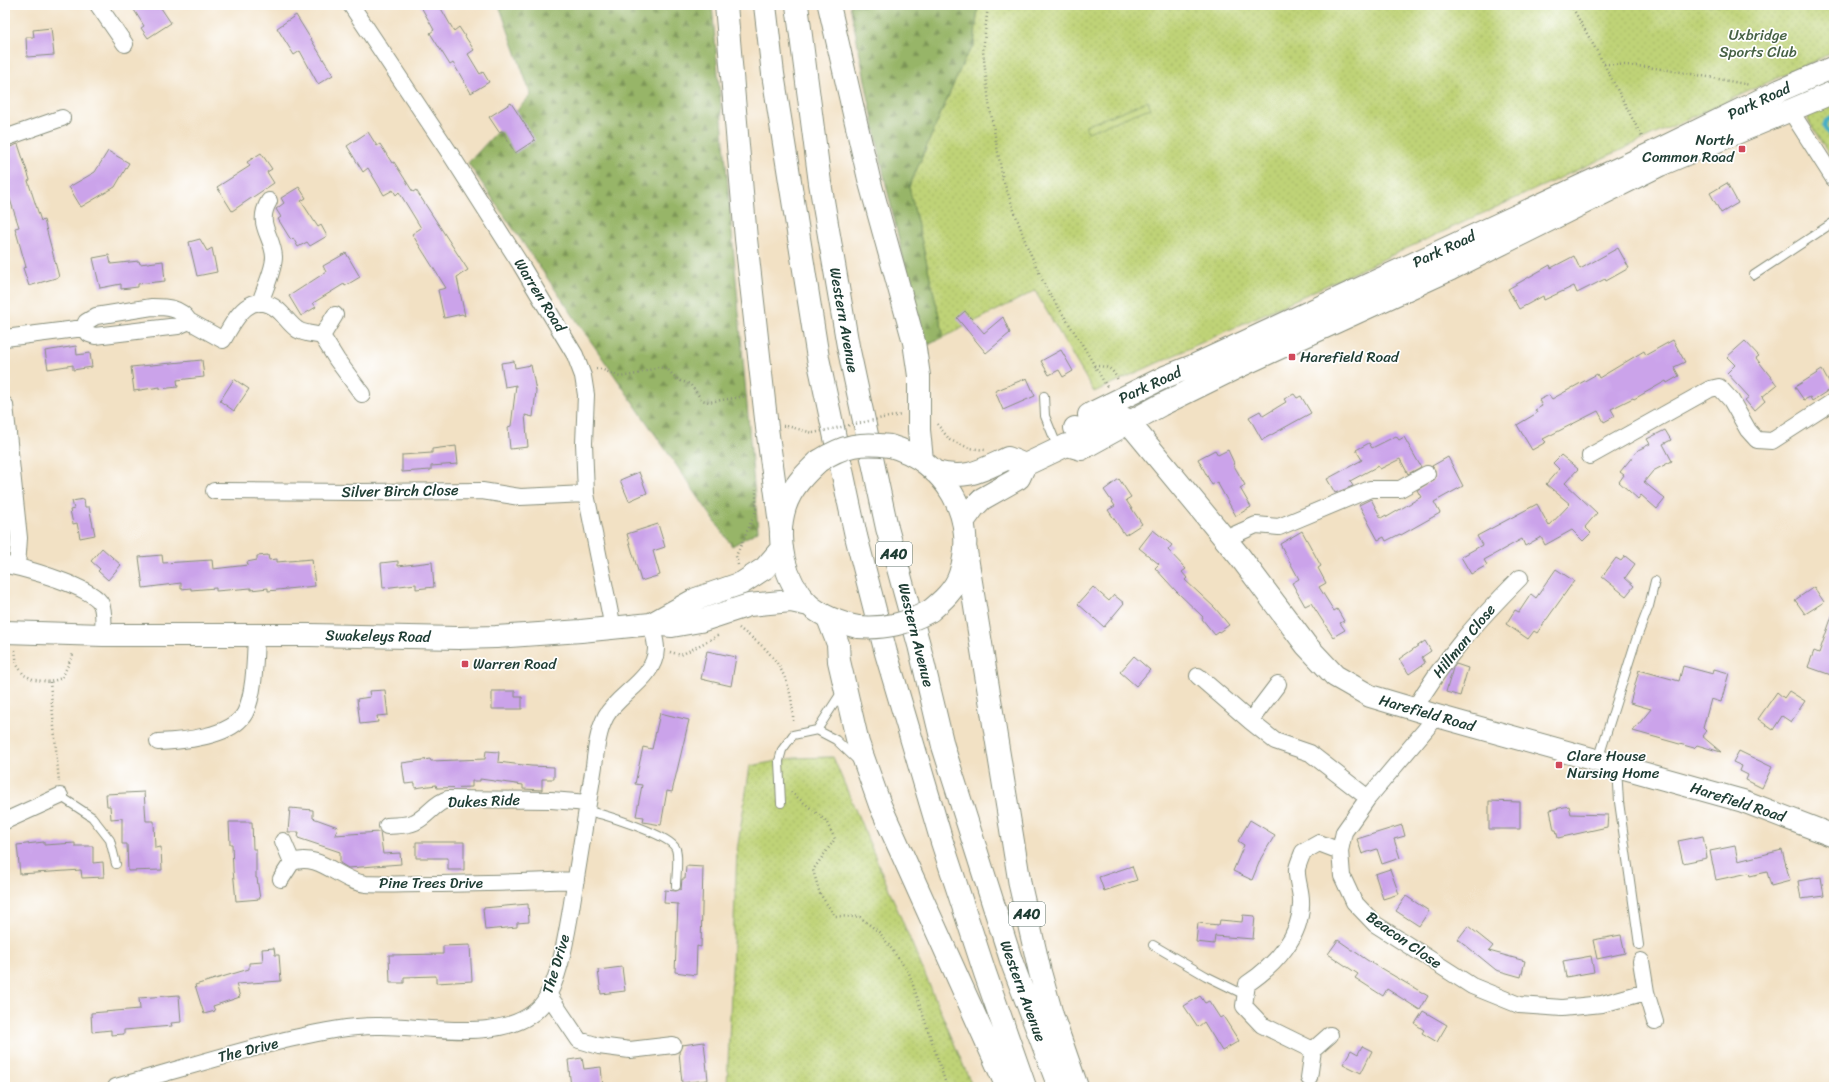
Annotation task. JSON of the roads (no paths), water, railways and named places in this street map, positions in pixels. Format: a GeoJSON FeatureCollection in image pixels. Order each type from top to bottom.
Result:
{"type":"FeatureCollection","features":[{"type":"Feature","properties":{"kind":"main road"},"geometry":{"type":"LineString","coordinates":[[726,5],[746,239],[763,393],[786,565],[798,592],[809,605],[828,618],[842,624],[875,628],[894,626],[913,621],[930,611],[944,599],[953,588],[960,575],[966,551],[966,536],[957,502],[948,485],[929,466],[919,430],[919,376],[914,342],[869,179],[829,5]]}},
{"type":"Feature","properties":{"kind":"main road","name":"Western Avenue"},"geometry":{"type":"LineString","coordinates":[[764,5],[773,74],[818,358],[856,536],[886,653],[942,842],[984,973],[1025,1087]]}},
{"type":"Feature","properties":{"kind":"main road","name":"Western Avenue"},"geometry":{"type":"LineString","coordinates":[[796,5],[820,183],[846,338],[887,528],[919,645],[943,746],[1012,963],[1059,1087]]}},
{"type":"Feature","properties":{"kind":"main road","name":"Park Road"},"geometry":{"type":"LineString","coordinates":[[1024,465],[1067,440],[1094,412],[1118,392],[1650,154],[1781,90],[1834,67]]}},
{"type":"Feature","properties":{"kind":"main road","name":"Park Road"},"geometry":{"type":"LineString","coordinates":[[1067,440],[1081,449],[1242,365],[1451,269],[1660,165],[1834,92]]}},
{"type":"Feature","properties":{"kind":"main road","name":"Harefield Road"},"geometry":{"type":"LineString","coordinates":[[1130,423],[1226,539],[1306,645],[1335,676],[1370,696],[1414,710],[1743,801],[1834,836]]}},
{"type":"Feature","properties":{"kind":"main road"},"geometry":{"type":"LineString","coordinates":[[782,539],[785,508],[792,492],[803,476],[819,461],[834,451],[870,443],[904,450],[929,466],[949,475],[962,476],[976,472],[1008,458],[1024,465],[1019,478],[982,499],[963,522]]}},
{"type":"Feature","properties":{"kind":"main road","name":"Swakeleys Road"},"geometry":{"type":"LineString","coordinates":[[651,624],[696,599],[742,583],[765,568],[782,539]]}},
{"type":"Feature","properties":{"kind":"main road","name":"A40"},"geometry":{"type":"LineString","coordinates":[[966,551],[1020,885],[1042,980],[1052,1015],[1078,1087]]}},
{"type":"Feature","properties":{"kind":"main road","name":"Swakeleys Road"},"geometry":{"type":"LineString","coordinates":[[10,633],[104,635],[256,634],[458,638],[549,634],[651,624],[672,626],[693,623],[749,605],[773,601],[791,601],[809,605]]}},
{"type":"Feature","properties":{"kind":"main road"},"geometry":{"type":"LineString","coordinates":[[828,618],[838,644],[839,661],[850,716],[867,771],[894,838],[1007,1087]]}},
{"type":"Feature","properties":{"kind":"street"},"geometry":{"type":"LineString","coordinates":[[98,5],[125,44]]}},
{"type":"Feature","properties":{"kind":"street","name":"Warren Road"},"geometry":{"type":"LineString","coordinates":[[350,5],[452,155],[562,331],[575,355],[581,370],[586,395],[584,443],[586,494],[613,628]]}},
{"type":"Feature","properties":{"kind":"street"},"geometry":{"type":"LineString","coordinates":[[1790,110],[1834,179]]}},
{"type":"Feature","properties":{"kind":"street"},"geometry":{"type":"LineString","coordinates":[[5,138],[62,118]]}},
{"type":"Feature","properties":{"kind":"street"},"geometry":{"type":"LineString","coordinates":[[260,303],[273,263],[272,248],[263,220],[263,213],[269,201]]}},
{"type":"Feature","properties":{"kind":"street"},"geometry":{"type":"LineString","coordinates":[[84,328],[86,322],[96,316],[152,307],[176,309],[183,313],[189,321],[223,340],[231,325],[244,308],[255,303],[270,305],[278,310],[296,329],[304,333],[322,336],[362,394]]}},
{"type":"Feature","properties":{"kind":"street"},"geometry":{"type":"LineString","coordinates":[[322,336],[334,315]]}},
{"type":"Feature","properties":{"kind":"street"},"geometry":{"type":"LineString","coordinates":[[84,328],[89,334],[95,336],[178,326],[189,321]]}},
{"type":"Feature","properties":{"kind":"street"},"geometry":{"type":"LineString","coordinates":[[5,338],[84,328]]}},
{"type":"Feature","properties":{"kind":"street"},"geometry":{"type":"LineString","coordinates":[[1590,456],[1710,389],[1719,387],[1731,400],[1748,430],[1757,440],[1772,441],[1834,402]]}},
{"type":"Feature","properties":{"kind":"street"},"geometry":{"type":"LineString","coordinates":[[5,405],[19,538],[11,566],[75,586],[95,597],[102,605],[104,635]]}},
{"type":"Feature","properties":{"kind":"street"},"geometry":{"type":"LineString","coordinates":[[1226,539],[1256,526],[1279,526],[1370,489],[1400,489],[1427,474]]}},
{"type":"Feature","properties":{"kind":"street","name":"Silver Birch Close"},"geometry":{"type":"LineString","coordinates":[[214,492],[482,491],[520,497],[586,494]]}},
{"type":"Feature","properties":{"kind":"street","name":"Hillman Close"},"geometry":{"type":"LineString","coordinates":[[1414,710],[1428,685],[1465,635],[1520,578]]}},
{"type":"Feature","properties":{"kind":"street","name":"The Drive"},"geometry":{"type":"LineString","coordinates":[[116,1087],[258,1047],[309,1035],[356,1027],[380,1026],[473,1031],[502,1027],[528,1018],[544,1002],[554,982],[576,880],[597,744],[605,717],[650,667],[656,648],[651,624]]}},
{"type":"Feature","properties":{"kind":"street"},"geometry":{"type":"LineString","coordinates":[[158,742],[197,738],[227,728],[241,718],[248,704],[251,690],[256,634]]}},
{"type":"Feature","properties":{"kind":"street"},"geometry":{"type":"LineString","coordinates":[[1198,676],[1275,741],[1310,753],[1368,798]]}},
{"type":"Feature","properties":{"kind":"street"},"geometry":{"type":"LineString","coordinates":[[1250,721],[1278,684]]}},
{"type":"Feature","properties":{"kind":"street","name":"Beacon Close"},"geometry":{"type":"LineString","coordinates":[[1437,716],[1368,798],[1344,832],[1340,851],[1342,876],[1354,902],[1375,924],[1472,986],[1519,1005],[1541,1008],[1562,1008],[1602,1004],[1646,992]]}},
{"type":"Feature","properties":{"kind":"street"},"geometry":{"type":"LineString","coordinates":[[5,822],[60,796]]}},
{"type":"Feature","properties":{"kind":"street","name":"Dukes Ride"},"geometry":{"type":"LineString","coordinates":[[387,826],[411,824],[416,822],[436,804],[448,800],[551,800],[587,807]]}},
{"type":"Feature","properties":{"kind":"street"},"geometry":{"type":"LineString","coordinates":[[281,879],[292,862],[283,840]]}},
{"type":"Feature","properties":{"kind":"street"},"geometry":{"type":"LineString","coordinates":[[1313,1050],[1262,1025],[1244,1006],[1245,995],[1247,984],[1263,973],[1282,952],[1297,928],[1302,901],[1297,870],[1302,852],[1319,843],[1340,851]]}},
{"type":"Feature","properties":{"kind":"street","name":"Pine Trees Drive"},"geometry":{"type":"LineString","coordinates":[[292,862],[307,859],[316,862],[348,879],[366,884],[460,884],[576,880]]}},
{"type":"Feature","properties":{"kind":"street"},"geometry":{"type":"LineString","coordinates":[[1641,961],[1646,992],[1654,1022]]}},
{"type":"Feature","properties":{"kind":"street"},"geometry":{"type":"LineString","coordinates":[[548,994],[579,1040],[599,1046],[630,1050],[673,1045]]}},
{"type":"Feature","properties":{"kind":"street"},"geometry":{"type":"LineString","coordinates":[[1309,1078],[1313,1050],[1330,1035]]}},
{"type":"Feature","properties":{"kind":"lane"},"geometry":{"type":"LineString","coordinates":[[1754,275],[1834,222]]}},
{"type":"Feature","properties":{"kind":"lane"},"geometry":{"type":"LineString","coordinates":[[1044,396],[1046,420],[1067,440]]}},
{"type":"Feature","properties":{"kind":"lane"},"geometry":{"type":"LineString","coordinates":[[1639,945],[1619,802],[1608,763],[1636,640],[1649,606],[1655,581]]}},
{"type":"Feature","properties":{"kind":"lane"},"geometry":{"type":"LineString","coordinates":[[817,730],[845,687]]}},
{"type":"Feature","properties":{"kind":"lane"},"geometry":{"type":"LineString","coordinates":[[781,803],[779,761],[782,750],[792,735],[817,730],[836,740],[867,771]]}},
{"type":"Feature","properties":{"kind":"lane"},"geometry":{"type":"LineString","coordinates":[[60,796],[92,817],[110,840],[116,864]]}},
{"type":"Feature","properties":{"kind":"lane"},"geometry":{"type":"LineString","coordinates":[[587,807],[661,836],[672,843],[676,850],[676,886]]}},
{"type":"Feature","properties":{"kind":"lane"},"geometry":{"type":"LineString","coordinates":[[1153,945],[1206,976],[1245,995]]}},
{"type":"Feature","properties":{"kind":"waterway"},"geometry":{"type":"LineString","coordinates":[[1834,117],[1826,121],[1824,127],[1834,141]]}},
{"type":"Feature","properties":{"kind":"place","name":"North Common Road"},"geometry":{"type":"Point","coordinates":[1742,149]}},
{"type":"Feature","properties":{"kind":"place","name":"Harefield Road"},"geometry":{"type":"Point","coordinates":[1292,357]}},
{"type":"Feature","properties":{"kind":"place","name":"Warren Road"},"geometry":{"type":"Point","coordinates":[465,664]}},
{"type":"Feature","properties":{"kind":"place","name":"Clare House Nursing Home"},"geometry":{"type":"Point","coordinates":[1559,765]}},
{"type":"Feature","properties":{"kind":"park label","name":"Uxbridge Sports Club"},"geometry":{"type":"Point","coordinates":[1758,44]}}]}
